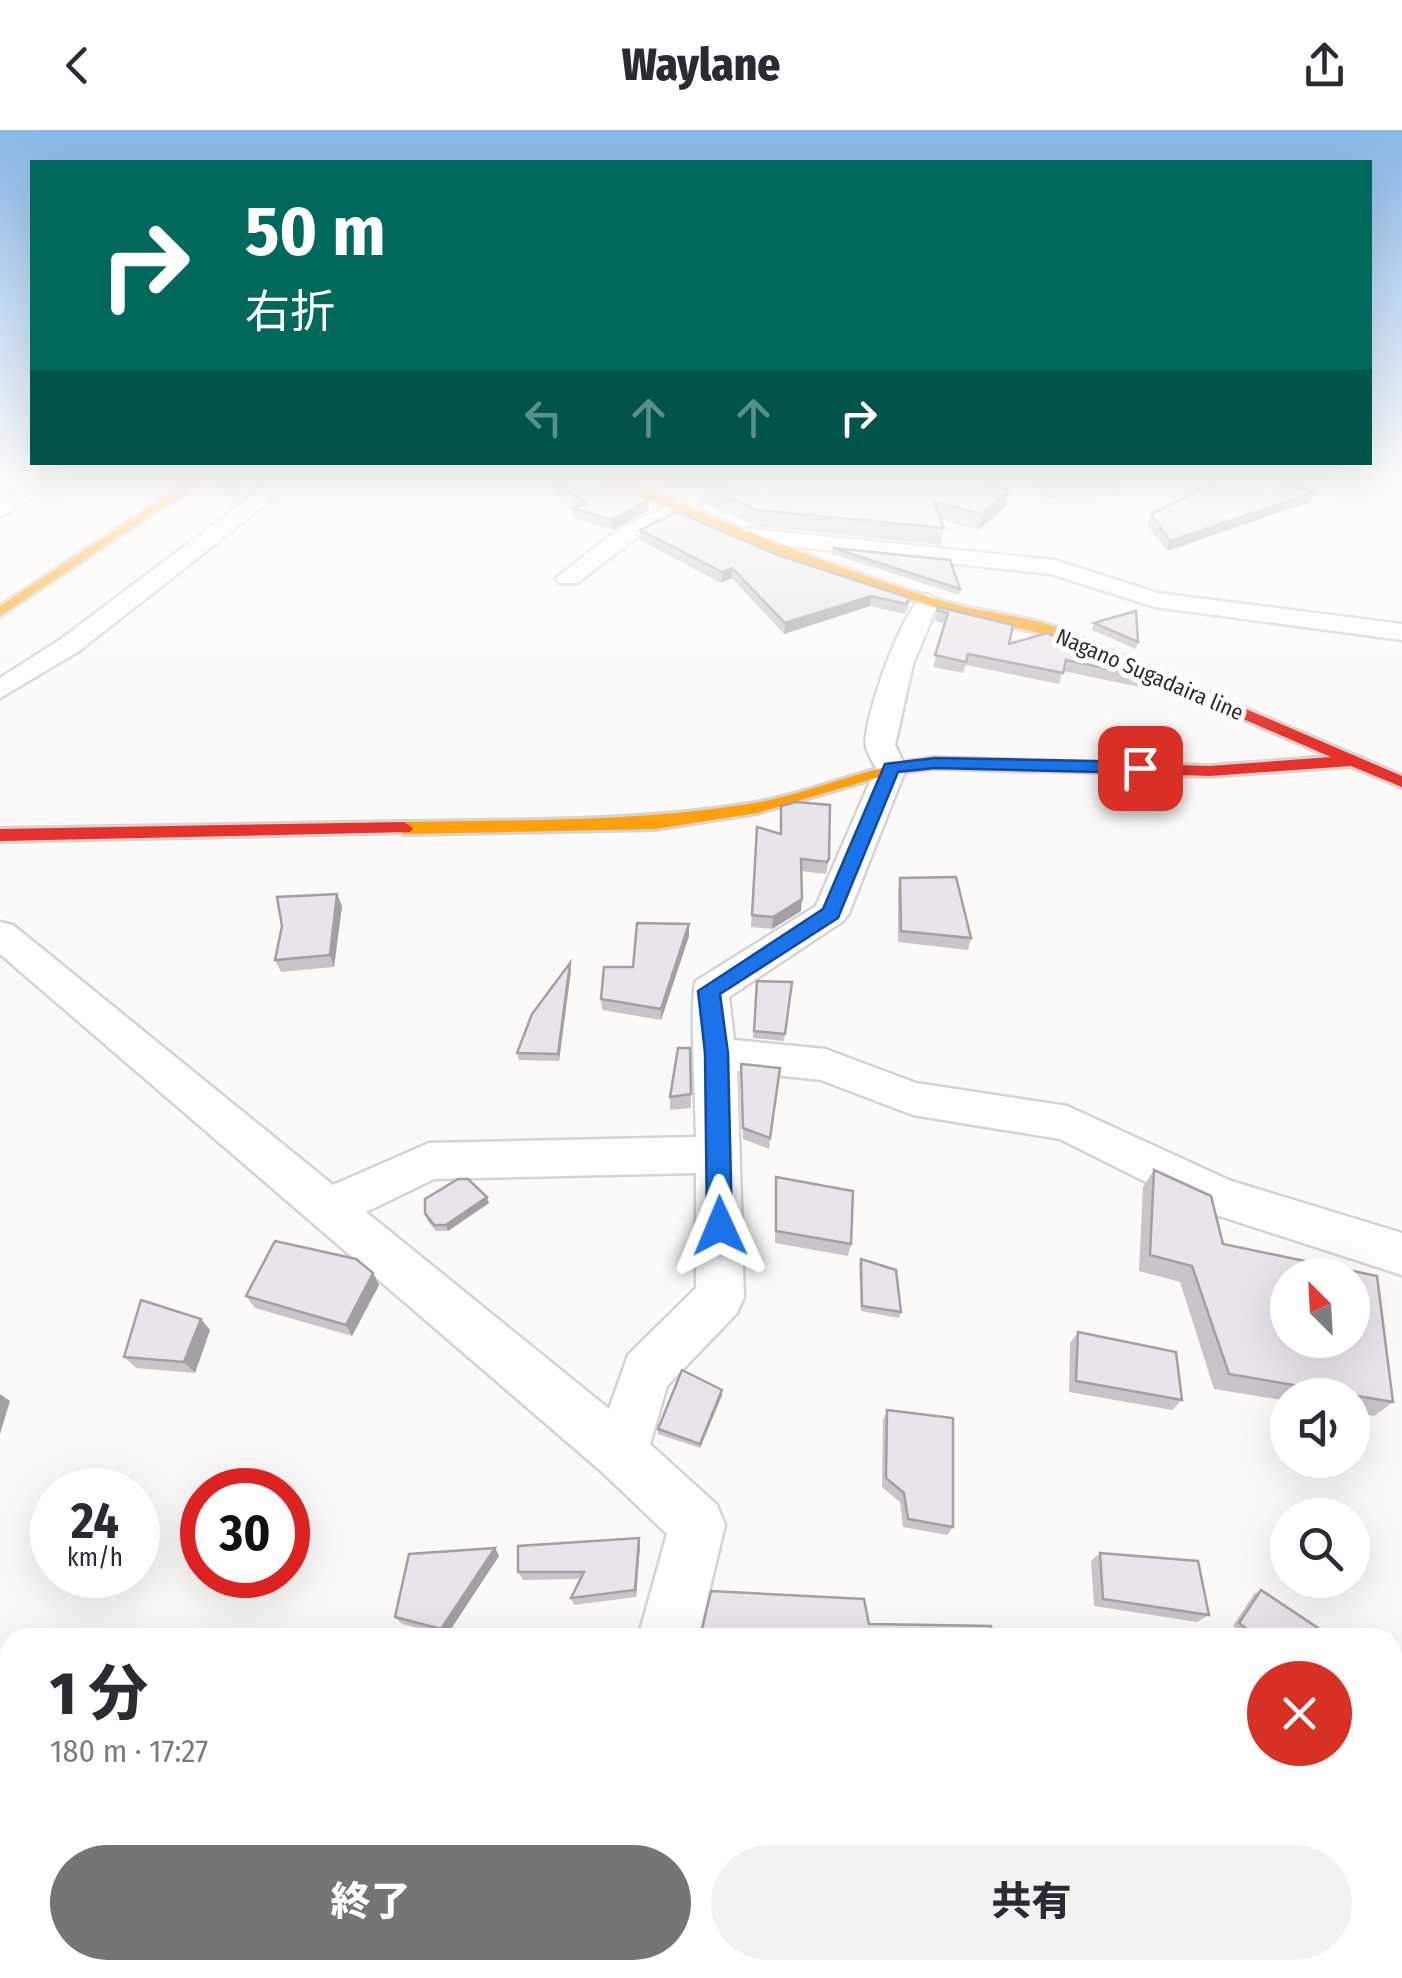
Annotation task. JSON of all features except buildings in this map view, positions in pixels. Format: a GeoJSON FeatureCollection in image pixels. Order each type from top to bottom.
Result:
{"type":"FeatureCollection","features":[{"type":"Feature","properties":{"kind":"main road"},"geometry":{"type":"LineString","coordinates":[[0,612],[70,565]]}},
{"type":"Feature","properties":{"kind":"main road","name":"Nagano Sugadaira line"},"geometry":{"type":"LineString","coordinates":[[826,565],[927,601],[1058,633],[1402,782]]}},
{"type":"Feature","properties":{"kind":"main road"},"geometry":{"type":"LineString","coordinates":[[0,835],[655,824],[757,808],[892,768],[974,763],[1210,771],[1350,761]]}},
{"type":"Feature","properties":{"kind":"street"},"geometry":{"type":"LineString","coordinates":[[0,690],[128,602],[173,565]]}},
{"type":"Feature","properties":{"kind":"street"},"geometry":{"type":"LineString","coordinates":[[568,578],[585,565]]}},
{"type":"Feature","properties":{"kind":"street"},"geometry":{"type":"LineString","coordinates":[[1036,565],[1054,567],[1155,600],[1402,632]]}},
{"type":"Feature","properties":{"kind":"street"},"geometry":{"type":"LineString","coordinates":[[621,1452],[646,1372],[720,1297],[716,1053],[709,991],[831,913],[892,768],[880,745],[899,664],[927,601]]}},
{"type":"Feature","properties":{"kind":"street"},"geometry":{"type":"LineString","coordinates":[[0,934],[621,1452],[697,1525],[671,1628]]}},
{"type":"Feature","properties":{"kind":"street"},"geometry":{"type":"LineString","coordinates":[[716,1053],[825,1065],[913,1098],[1066,1123],[1220,1197],[1402,1254]]}},
{"type":"Feature","properties":{"kind":"street"},"geometry":{"type":"LineString","coordinates":[[328,1208],[428,1161],[718,1154]]}},
{"type":"Feature","properties":{"kind":"traffic: slow"},"geometry":{"type":"LineString","coordinates":[[0,612],[70,565]]}},
{"type":"Feature","properties":{"kind":"traffic: slow"},"geometry":{"type":"LineString","coordinates":[[821,565],[951,608],[1058,633],[1078,642]]}},
{"type":"Feature","properties":{"kind":"traffic: slow"},"geometry":{"type":"LineString","coordinates":[[404,828],[655,823],[757,808],[891,768],[935,763],[1035,766]]}},
{"type":"Feature","properties":{"kind":"traffic: jam"},"geometry":{"type":"LineString","coordinates":[[1078,642],[1402,782]]}},
{"type":"Feature","properties":{"kind":"traffic: jam"},"geometry":{"type":"LineString","coordinates":[[1035,766],[1210,771],[1350,761]]}},
{"type":"Feature","properties":{"kind":"traffic: jam"},"geometry":{"type":"LineString","coordinates":[[0,835],[404,828]]}},
{"type":"Feature","properties":{"kind":"route"},"geometry":{"type":"LineString","coordinates":[[720,1226],[716,1053],[709,991],[831,913],[892,768],[935,763],[1140,768]]}}]}
